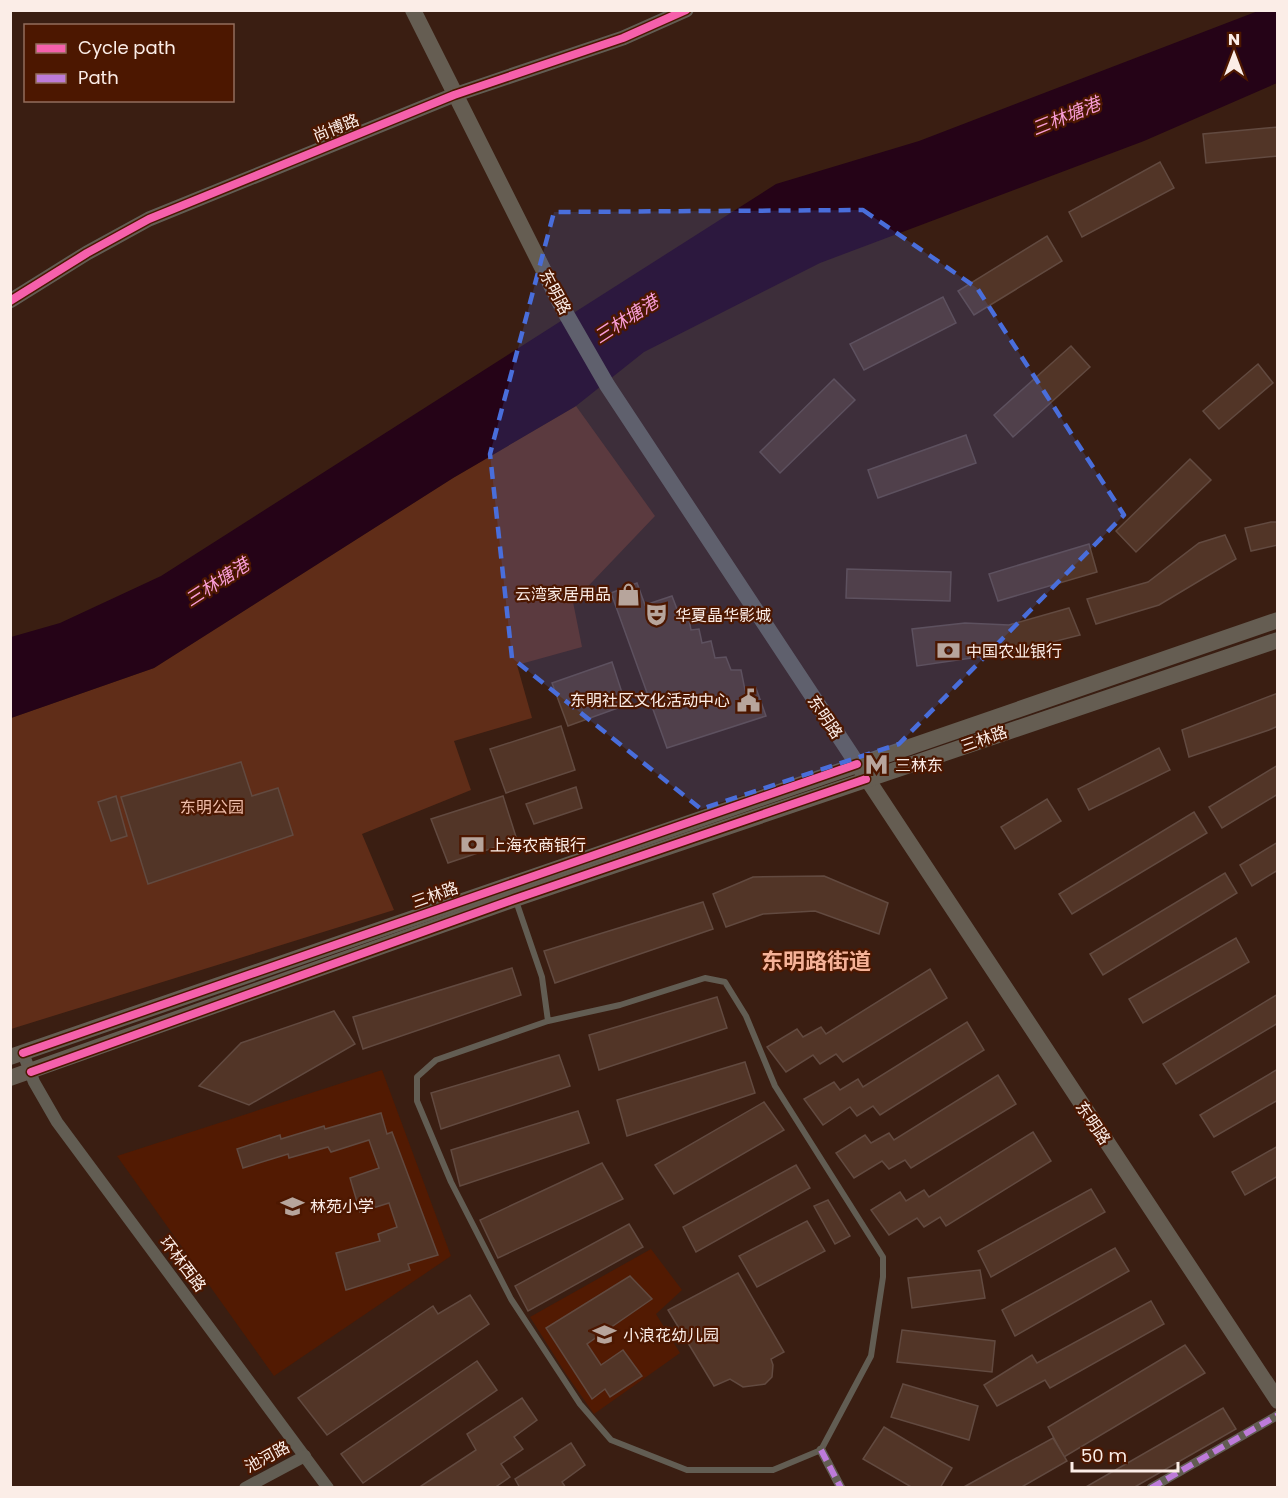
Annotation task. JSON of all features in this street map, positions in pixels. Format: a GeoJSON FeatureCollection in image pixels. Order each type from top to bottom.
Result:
{"type":"FeatureCollection","features":[{"type":"Feature","properties":{"kind":"main road","name":"东明路"},"geometry":{"type":"LineString","coordinates":[[413,10],[561,305],[607,385],[1278,1401]]}},
{"type":"Feature","properties":{"kind":"main road","name":"三林路"},"geometry":{"type":"LineString","coordinates":[[17,1055],[1278,620]]}},
{"type":"Feature","properties":{"kind":"main road","name":"三林路"},"geometry":{"type":"LineString","coordinates":[[10,1078],[515,899],[1278,640]]}},
{"type":"Feature","properties":{"kind":"street","name":"尚博路"},"geometry":{"type":"LineString","coordinates":[[10,302],[87,253],[149,219],[454,95],[623,38],[686,10]]}},
{"type":"Feature","properties":{"kind":"street","name":"环林西路"},"geometry":{"type":"LineString","coordinates":[[17,1055],[31,1072],[34,1082],[57,1122],[328,1488]]}},
{"type":"Feature","properties":{"kind":"street"},"geometry":{"type":"LineString","coordinates":[[1151,1488],[1278,1415]]}},
{"type":"Feature","properties":{"kind":"street"},"geometry":{"type":"LineString","coordinates":[[821,1450],[841,1488]]}},
{"type":"Feature","properties":{"kind":"street","name":"池河路"},"geometry":{"type":"LineString","coordinates":[[245,1488],[305,1456]]}},
{"type":"Feature","properties":{"kind":"lane"},"geometry":{"type":"LineString","coordinates":[[515,899],[542,977],[548,1021]]}},
{"type":"Feature","properties":{"kind":"lane"},"geometry":{"type":"LineString","coordinates":[[705,978],[725,982],[732,992],[746,1016],[775,1086],[883,1257],[883,1277],[871,1356],[821,1450],[773,1470],[687,1470],[611,1440],[580,1404],[512,1299],[450,1182],[417,1101],[417,1077],[436,1060],[548,1021],[620,1005],[705,978]]}},
{"type":"Feature","properties":{"kind":"highlighted area"},"geometry":{"type":"Polygon","coordinates":[[[863,210],[977,288],[1124,515],[899,744],[701,809],[512,658],[490,454],[554,212],[863,210]]]}},
{"type":"Feature","properties":{"kind":"shaded area","name":"林苑小学"},"geometry":{"type":"Polygon","coordinates":[[[382,1070],[451,1256],[274,1376],[117,1156],[382,1070]]]}},
{"type":"Feature","properties":{"kind":"shaded area","name":"小浪花幼儿园"},"geometry":{"type":"Polygon","coordinates":[[[651,1249],[682,1290],[656,1314],[680,1353],[594,1414],[530,1317],[651,1249]]]}},
{"type":"Feature","properties":{"kind":"green space","name":"东明公园"},"geometry":{"type":"Polygon","coordinates":[[[576,406],[655,516],[573,602],[582,647],[517,665],[532,718],[454,741],[471,790],[362,834],[394,910],[11,1029],[11,718],[154,668],[453,478],[576,406]]]}},
{"type":"Feature","properties":{"kind":"water","name":"三林塘港"},"geometry":{"type":"Polygon","coordinates":[[[1258,11],[1277,11],[1277,83],[1144,141],[820,263],[644,352],[576,406],[453,478],[154,668],[11,718],[11,637],[60,623],[161,576],[776,184],[919,141],[1258,11]]]}},
{"type":"Feature","properties":{"kind":"building"},"geometry":{"type":"Polygon","coordinates":[[[1278,127],[1278,156],[1206,163],[1203,134],[1278,127]]]}},
{"type":"Feature","properties":{"kind":"building"},"geometry":{"type":"Polygon","coordinates":[[[1160,162],[1174,188],[1082,237],[1069,212],[1160,162]]]}},
{"type":"Feature","properties":{"kind":"building"},"geometry":{"type":"Polygon","coordinates":[[[1047,236],[1062,261],[974,315],[958,291],[1047,236]]]}},
{"type":"Feature","properties":{"kind":"building"},"geometry":{"type":"Polygon","coordinates":[[[943,297],[956,323],[864,370],[850,344],[943,297]]]}},
{"type":"Feature","properties":{"kind":"building"},"geometry":{"type":"Polygon","coordinates":[[[1071,346],[1090,367],[1013,437],[994,415],[1071,346]]]}},
{"type":"Feature","properties":{"kind":"building"},"geometry":{"type":"Polygon","coordinates":[[[1258,364],[1273,383],[1219,429],[1203,411],[1258,364]]]}},
{"type":"Feature","properties":{"kind":"building"},"geometry":{"type":"Polygon","coordinates":[[[834,379],[855,400],[780,473],[760,452],[834,379]]]}},
{"type":"Feature","properties":{"kind":"building"},"geometry":{"type":"Polygon","coordinates":[[[966,435],[976,463],[878,498],[868,470],[966,435]]]}},
{"type":"Feature","properties":{"kind":"building"},"geometry":{"type":"Polygon","coordinates":[[[1190,459],[1211,480],[1136,552],[1116,531],[1190,459]]]}},
{"type":"Feature","properties":{"kind":"building"},"geometry":{"type":"Polygon","coordinates":[[[1278,522],[1278,545],[1251,551],[1245,528],[1278,522]]]}},
{"type":"Feature","properties":{"kind":"building"},"geometry":{"type":"Polygon","coordinates":[[[1225,535],[1236,559],[1159,605],[1096,624],[1087,599],[1148,582],[1199,543],[1225,535]]]}},
{"type":"Feature","properties":{"kind":"building"},"geometry":{"type":"Polygon","coordinates":[[[1089,544],[1097,572],[998,601],[989,574],[1089,544]]]}},
{"type":"Feature","properties":{"kind":"building"},"geometry":{"type":"Polygon","coordinates":[[[847,569],[951,572],[950,601],[846,598],[847,569]]]}},
{"type":"Feature","properties":{"kind":"building"},"geometry":{"type":"Polygon","coordinates":[[[637,583],[645,605],[672,596],[680,617],[688,615],[691,630],[699,629],[702,643],[711,641],[715,658],[726,657],[731,670],[741,670],[745,690],[756,688],[766,716],[667,748],[611,593],[637,583]]]}},
{"type":"Feature","properties":{"kind":"building"},"geometry":{"type":"Polygon","coordinates":[[[1069,608],[1080,635],[1013,652],[917,666],[912,629],[965,623],[1009,625],[1069,608]]]}},
{"type":"Feature","properties":{"kind":"building"},"geometry":{"type":"Polygon","coordinates":[[[612,662],[626,705],[568,726],[552,683],[612,662]]]}},
{"type":"Feature","properties":{"kind":"building"},"geometry":{"type":"Polygon","coordinates":[[[1278,693],[1278,726],[1189,757],[1182,730],[1278,693]]]}},
{"type":"Feature","properties":{"kind":"building"},"geometry":{"type":"Polygon","coordinates":[[[561,726],[575,770],[506,793],[490,749],[561,726]]]}},
{"type":"Feature","properties":{"kind":"building"},"geometry":{"type":"Polygon","coordinates":[[[1159,748],[1170,770],[1089,810],[1078,789],[1159,748]]]}},
{"type":"Feature","properties":{"kind":"building"},"geometry":{"type":"Polygon","coordinates":[[[241,762],[252,796],[278,788],[293,835],[148,884],[121,797],[241,762]]]}},
{"type":"Feature","properties":{"kind":"building"},"geometry":{"type":"Polygon","coordinates":[[[1278,765],[1278,794],[1222,828],[1209,807],[1278,765]]]}},
{"type":"Feature","properties":{"kind":"building"},"geometry":{"type":"Polygon","coordinates":[[[576,787],[582,808],[534,824],[526,804],[576,787]]]}},
{"type":"Feature","properties":{"kind":"building"},"geometry":{"type":"Polygon","coordinates":[[[116,796],[127,836],[111,841],[98,802],[116,796]]]}},
{"type":"Feature","properties":{"kind":"building"},"geometry":{"type":"Polygon","coordinates":[[[503,796],[517,840],[448,863],[431,819],[503,796]]]}},
{"type":"Feature","properties":{"kind":"building"},"geometry":{"type":"Polygon","coordinates":[[[1047,799],[1061,821],[1015,849],[1001,827],[1047,799]]]}},
{"type":"Feature","properties":{"kind":"building"},"geometry":{"type":"Polygon","coordinates":[[[1194,812],[1207,833],[1072,914],[1059,894],[1194,812]]]}},
{"type":"Feature","properties":{"kind":"building"},"geometry":{"type":"Polygon","coordinates":[[[1278,842],[1278,870],[1252,886],[1240,865],[1278,842]]]}},
{"type":"Feature","properties":{"kind":"building"},"geometry":{"type":"Polygon","coordinates":[[[1225,873],[1237,893],[1103,975],[1090,954],[1225,873]]]}},
{"type":"Feature","properties":{"kind":"building"},"geometry":{"type":"Polygon","coordinates":[[[824,876],[888,903],[879,934],[815,911],[763,914],[726,927],[713,894],[753,877],[824,876]]]}},
{"type":"Feature","properties":{"kind":"building"},"geometry":{"type":"Polygon","coordinates":[[[703,902],[713,929],[555,983],[544,951],[703,902]]]}},
{"type":"Feature","properties":{"kind":"building"},"geometry":{"type":"Polygon","coordinates":[[[1236,938],[1249,962],[1143,1023],[1129,999],[1236,938]]]}},
{"type":"Feature","properties":{"kind":"building"},"geometry":{"type":"Polygon","coordinates":[[[512,968],[521,995],[363,1049],[353,1017],[512,968]]]}},
{"type":"Feature","properties":{"kind":"building"},"geometry":{"type":"Polygon","coordinates":[[[930,969],[947,998],[843,1062],[836,1054],[820,1064],[813,1055],[786,1072],[767,1047],[797,1029],[803,1037],[821,1027],[826,1034],[930,969]]]}},
{"type":"Feature","properties":{"kind":"building"},"geometry":{"type":"Polygon","coordinates":[[[1278,994],[1278,1023],[1176,1084],[1163,1064],[1278,994]]]}},
{"type":"Feature","properties":{"kind":"building"},"geometry":{"type":"Polygon","coordinates":[[[717,997],[727,1028],[599,1070],[589,1035],[717,997]]]}},
{"type":"Feature","properties":{"kind":"building"},"geometry":{"type":"Polygon","coordinates":[[[334,1011],[355,1044],[249,1105],[199,1086],[241,1043],[334,1011]]]}},
{"type":"Feature","properties":{"kind":"building"},"geometry":{"type":"Polygon","coordinates":[[[967,1022],[984,1050],[880,1115],[873,1106],[857,1116],[850,1107],[823,1125],[804,1099],[834,1082],[840,1090],[858,1079],[863,1087],[967,1022]]]}},
{"type":"Feature","properties":{"kind":"building"},"geometry":{"type":"Polygon","coordinates":[[[559,1055],[570,1086],[441,1129],[431,1093],[559,1055]]]}},
{"type":"Feature","properties":{"kind":"building"},"geometry":{"type":"Polygon","coordinates":[[[745,1062],[755,1093],[627,1136],[617,1100],[745,1062]]]}},
{"type":"Feature","properties":{"kind":"building"},"geometry":{"type":"Polygon","coordinates":[[[1278,1069],[1278,1100],[1214,1137],[1200,1115],[1278,1069]]]}},
{"type":"Feature","properties":{"kind":"building"},"geometry":{"type":"Polygon","coordinates":[[[998,1075],[1016,1104],[911,1168],[905,1160],[889,1169],[882,1161],[854,1178],[836,1153],[865,1135],[871,1143],[889,1133],[894,1140],[998,1075]]]}},
{"type":"Feature","properties":{"kind":"building"},"geometry":{"type":"Polygon","coordinates":[[[764,1102],[784,1130],[674,1194],[655,1165],[764,1102]]]}},
{"type":"Feature","properties":{"kind":"building"},"geometry":{"type":"Polygon","coordinates":[[[578,1111],[589,1143],[460,1186],[451,1150],[578,1111]]]}},
{"type":"Feature","properties":{"kind":"building"},"geometry":{"type":"Polygon","coordinates":[[[381,1113],[387,1134],[392,1132],[438,1255],[408,1264],[410,1270],[346,1290],[336,1253],[380,1241],[378,1234],[397,1227],[389,1203],[360,1212],[350,1178],[379,1168],[369,1140],[331,1152],[328,1147],[289,1158],[288,1154],[243,1168],[237,1149],[280,1135],[281,1139],[381,1113]]]}},
{"type":"Feature","properties":{"kind":"building"},"geometry":{"type":"Polygon","coordinates":[[[1033,1132],[1051,1161],[946,1226],[940,1217],[924,1227],[917,1218],[889,1235],[871,1210],[900,1192],[906,1201],[924,1190],[929,1197],[1033,1132]]]}},
{"type":"Feature","properties":{"kind":"building"},"geometry":{"type":"Polygon","coordinates":[[[1278,1146],[1278,1176],[1245,1195],[1232,1172],[1278,1146]]]}},
{"type":"Feature","properties":{"kind":"building"},"geometry":{"type":"Polygon","coordinates":[[[602,1163],[623,1199],[498,1258],[480,1220],[602,1163]]]}},
{"type":"Feature","properties":{"kind":"building"},"geometry":{"type":"Polygon","coordinates":[[[796,1165],[810,1188],[696,1252],[683,1227],[796,1165]]]}},
{"type":"Feature","properties":{"kind":"building"},"geometry":{"type":"Polygon","coordinates":[[[1091,1189],[1105,1212],[991,1277],[978,1251],[1091,1189]]]}},
{"type":"Feature","properties":{"kind":"building"},"geometry":{"type":"Polygon","coordinates":[[[828,1200],[850,1236],[835,1244],[814,1206],[828,1200]]]}},
{"type":"Feature","properties":{"kind":"building"},"geometry":{"type":"Polygon","coordinates":[[[807,1221],[825,1251],[757,1287],[739,1256],[807,1221]]]}},
{"type":"Feature","properties":{"kind":"building"},"geometry":{"type":"Polygon","coordinates":[[[629,1224],[643,1247],[528,1311],[515,1286],[629,1224]]]}},
{"type":"Feature","properties":{"kind":"building"},"geometry":{"type":"Polygon","coordinates":[[[1115,1248],[1129,1271],[1015,1336],[1002,1310],[1115,1248]]]}},
{"type":"Feature","properties":{"kind":"building"},"geometry":{"type":"Polygon","coordinates":[[[980,1270],[985,1298],[912,1308],[908,1278],[980,1270]]]}},
{"type":"Feature","properties":{"kind":"building"},"geometry":{"type":"Polygon","coordinates":[[[738,1273],[784,1352],[771,1359],[772,1377],[765,1384],[743,1387],[730,1379],[714,1386],[668,1310],[738,1273]]]}},
{"type":"Feature","properties":{"kind":"building"},"geometry":{"type":"Polygon","coordinates":[[[630,1276],[652,1299],[587,1344],[601,1365],[623,1350],[642,1376],[610,1397],[605,1389],[592,1399],[546,1328],[630,1276]]]}},
{"type":"Feature","properties":{"kind":"building"},"geometry":{"type":"Polygon","coordinates":[[[470,1295],[489,1324],[327,1435],[298,1398],[433,1306],[438,1314],[470,1295]]]}},
{"type":"Feature","properties":{"kind":"building"},"geometry":{"type":"Polygon","coordinates":[[[1151,1301],[1164,1324],[1050,1388],[1045,1380],[997,1406],[984,1385],[1032,1355],[1037,1363],[1151,1301]]]}},
{"type":"Feature","properties":{"kind":"building"},"geometry":{"type":"Polygon","coordinates":[[[902,1330],[995,1341],[992,1372],[897,1362],[902,1330]]]}},
{"type":"Feature","properties":{"kind":"building"},"geometry":{"type":"Polygon","coordinates":[[[1185,1345],[1205,1373],[1064,1457],[1048,1427],[1185,1345]]]}},
{"type":"Feature","properties":{"kind":"building"},"geometry":{"type":"Polygon","coordinates":[[[477,1361],[497,1390],[363,1483],[341,1454],[477,1361]]]}},
{"type":"Feature","properties":{"kind":"building"},"geometry":{"type":"Polygon","coordinates":[[[903,1384],[978,1406],[969,1440],[891,1417],[903,1384]]]}},
{"type":"Feature","properties":{"kind":"building"},"geometry":{"type":"Polygon","coordinates":[[[522,1398],[537,1420],[514,1437],[523,1449],[501,1464],[510,1477],[494,1488],[418,1488],[476,1450],[467,1434],[522,1398]]]}},
{"type":"Feature","properties":{"kind":"building"},"geometry":{"type":"Polygon","coordinates":[[[1223,1408],[1236,1429],[1133,1488],[1084,1488],[1223,1408]]]}},
{"type":"Feature","properties":{"kind":"building"},"geometry":{"type":"Polygon","coordinates":[[[884,1427],[952,1468],[940,1488],[913,1488],[863,1459],[884,1427]]]}},
{"type":"Feature","properties":{"kind":"building"},"geometry":{"type":"Polygon","coordinates":[[[1053,1438],[1067,1461],[1020,1488],[962,1488],[1053,1438]]]}},
{"type":"Feature","properties":{"kind":"building"},"geometry":{"type":"Polygon","coordinates":[[[571,1443],[585,1465],[562,1482],[566,1488],[520,1488],[515,1479],[571,1443]]]}},
{"type":"Feature","properties":{"kind":"marked path"},"geometry":{"type":"LineString","coordinates":[[1151,1488],[1278,1415]]}},
{"type":"Feature","properties":{"kind":"marked path"},"geometry":{"type":"LineString","coordinates":[[821,1450],[841,1488]]}},
{"type":"Feature","properties":{"kind":"cycle path"},"geometry":{"type":"LineString","coordinates":[[10,301],[87,253],[149,219],[454,95],[623,38],[686,10]]}},
{"type":"Feature","properties":{"kind":"cycle path"},"geometry":{"type":"LineString","coordinates":[[23,1053],[857,764]]}},
{"type":"Feature","properties":{"kind":"cycle path"},"geometry":{"type":"LineString","coordinates":[[31,1072],[515,899],[866,779]]}},
{"type":"Feature","properties":{"kind":"place","name":"云湾家居用品"},"geometry":{"type":"Point","coordinates":[629,594]}},
{"type":"Feature","properties":{"kind":"place","name":"华夏晶华影城"},"geometry":{"type":"Point","coordinates":[657,615]}},
{"type":"Feature","properties":{"kind":"place","name":"中国农业银行"},"geometry":{"type":"Point","coordinates":[948,651]}},
{"type":"Feature","properties":{"kind":"place","name":"东明社区文化活动中心"},"geometry":{"type":"Point","coordinates":[748,700]}},
{"type":"Feature","properties":{"kind":"place","name":"三林东"},"geometry":{"type":"Point","coordinates":[877,765]}},
{"type":"Feature","properties":{"kind":"place","name":"上海农商银行"},"geometry":{"type":"Point","coordinates":[472,845]}},
{"type":"Feature","properties":{"kind":"place","name":"林苑小学"},"geometry":{"type":"Point","coordinates":[292,1206]}},
{"type":"Feature","properties":{"kind":"place","name":"小浪花幼儿园"},"geometry":{"type":"Point","coordinates":[605,1335]}},
{"type":"Feature","properties":{"kind":"district","name":"东明路街道"},"geometry":{"type":"Point","coordinates":[816,961]}}]}
